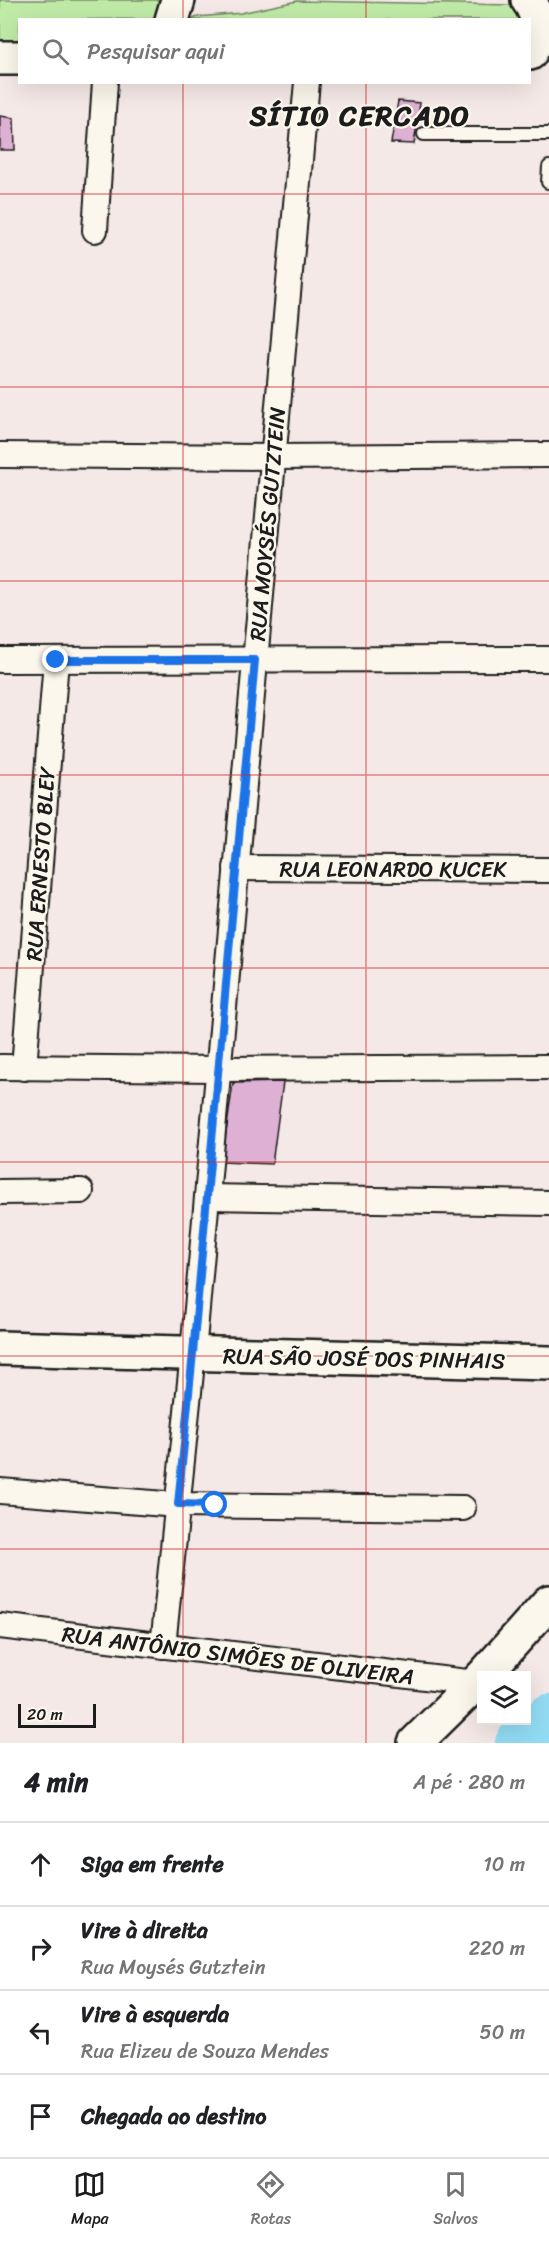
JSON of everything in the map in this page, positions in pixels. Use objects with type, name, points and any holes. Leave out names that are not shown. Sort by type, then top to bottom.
[{"type":"street","points":[[172,18],[177,0]]},
{"type":"street","points":[[528,0],[538,17],[539,28],[537,41],[531,51]]},
{"type":"street","points":[[0,58],[18,58]]},
{"type":"street","points":[[531,67],[549,67]]},
{"type":"street","points":[[94,230],[105,84]]},
{"type":"street","name":"RUA MOYSÉS GUTZTEIN","points":[[163,1646],[193,1353],[307,84]]},
{"type":"street","points":[[0,455],[273,457],[549,455]]},
{"type":"street","points":[[0,660],[549,659]]},
{"type":"street","name":"RUA ERNESTO BLEY","points":[[24,1068],[56,660]]},
{"type":"street","name":"RUA LEONARDO KUCEK","points":[[236,868],[549,870]]},
{"type":"street","points":[[0,1067],[218,1069],[549,1067]]},
{"type":"street","points":[[0,1192],[81,1191]]},
{"type":"street","points":[[207,1197],[549,1203]]},
{"type":"street","name":"RUA SÃO JOSÉ DOS PINHAIS","points":[[0,1348],[549,1362]]},
{"type":"street","points":[[0,1491],[178,1504],[463,1508]]},
{"type":"street","points":[[487,1671],[549,1602]]},
{"type":"street","name":"RUA ANTÔNIO SIMÕES DE OLIVEIRA","points":[[0,1626],[163,1646],[477,1679]]},
{"type":"street","points":[[415,1743],[477,1682]]},
{"type":"lane","points":[[424,134],[549,134]]},
{"type":"lane","points":[[548,182],[549,167]]},
{"type":"green space","points":[[0,0],[166,0],[157,18],[18,18],[18,44],[0,43]]},
{"type":"green space","points":[[297,1],[515,5],[523,18],[195,18],[241,13]]},
{"type":"building","points":[[398,101],[420,103],[414,144],[391,143]]},
{"type":"building","points":[[0,116],[14,118],[15,150],[0,150]]},
{"type":"building","points":[[283,1082],[272,1164],[222,1162],[233,1083]]},
{"type":"waterway","points":[[518,1743],[549,1717]]},
{"type":"district","name":"SÍTIO CERCADO","points":[[360,115]]},
{"type":"route","points":[[56,660],[255,660],[178,1504],[215,1505]]}]
